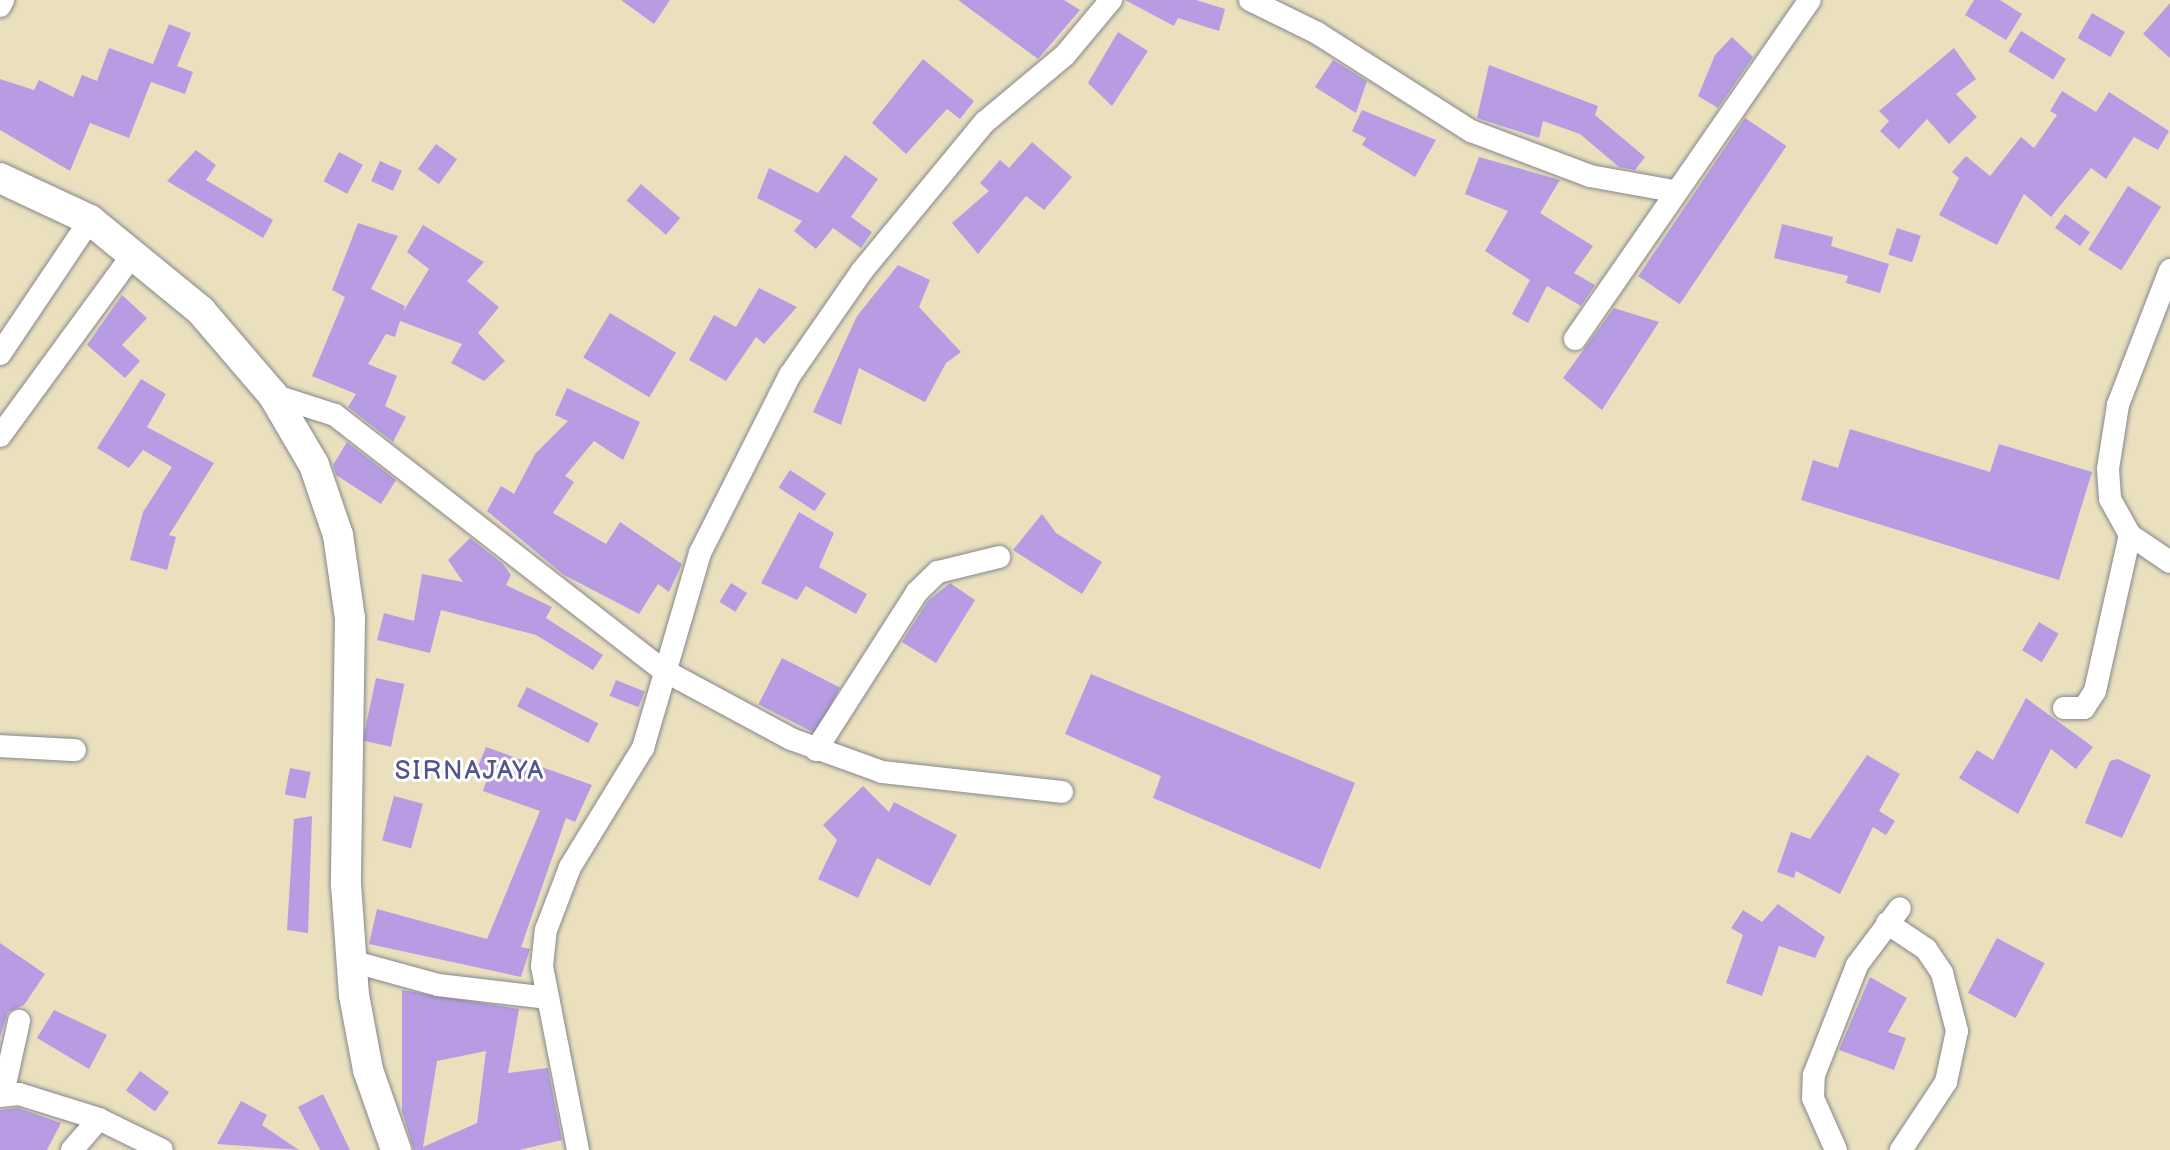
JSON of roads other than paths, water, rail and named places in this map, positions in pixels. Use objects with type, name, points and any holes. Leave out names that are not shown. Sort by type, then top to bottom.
[{"type":"street","points":[[0,6],[3,0]]},
{"type":"street","points":[[578,1150],[548,998],[543,950],[559,889],[643,748],[663,670],[700,553],[790,375],[862,271],[975,133],[1065,55],[1111,0]]},
{"type":"street","points":[[1250,0],[1317,33],[1471,131],[1590,176],[1673,191]]},
{"type":"street","points":[[1575,339],[1673,191],[1705,160],[1810,0]]},
{"type":"street","points":[[0,178],[90,220],[201,311],[273,395],[314,465],[346,583],[351,961],[368,1070],[396,1150]]},
{"type":"street","points":[[0,354],[90,220]]},
{"type":"street","points":[[0,436],[134,253]]},
{"type":"street","points":[[2170,270],[2114,423],[2108,487],[2130,535],[2170,562]]},
{"type":"street","points":[[273,395],[335,415],[663,670],[816,750],[882,772],[1062,792]]},
{"type":"street","points":[[2064,708],[2084,708],[2095,691],[2130,535]]},
{"type":"street","points":[[816,750],[917,592],[938,572],[999,557]]},
{"type":"street","points":[[0,746],[75,750]]},
{"type":"street","points":[[1836,1150],[1813,1098],[1814,1075],[1857,965],[1894,915],[1934,961],[1953,1000],[1957,1031],[1946,1082],[1901,1150]]},
{"type":"street","points":[[351,961],[438,985],[548,998]]},
{"type":"street","points":[[19,1021],[2,1095],[99,1119],[162,1150]]},
{"type":"street","points":[[72,1150],[99,1119]]},
{"type":"district","name":"SIRNAJAYA","points":[[470,772]]}]
